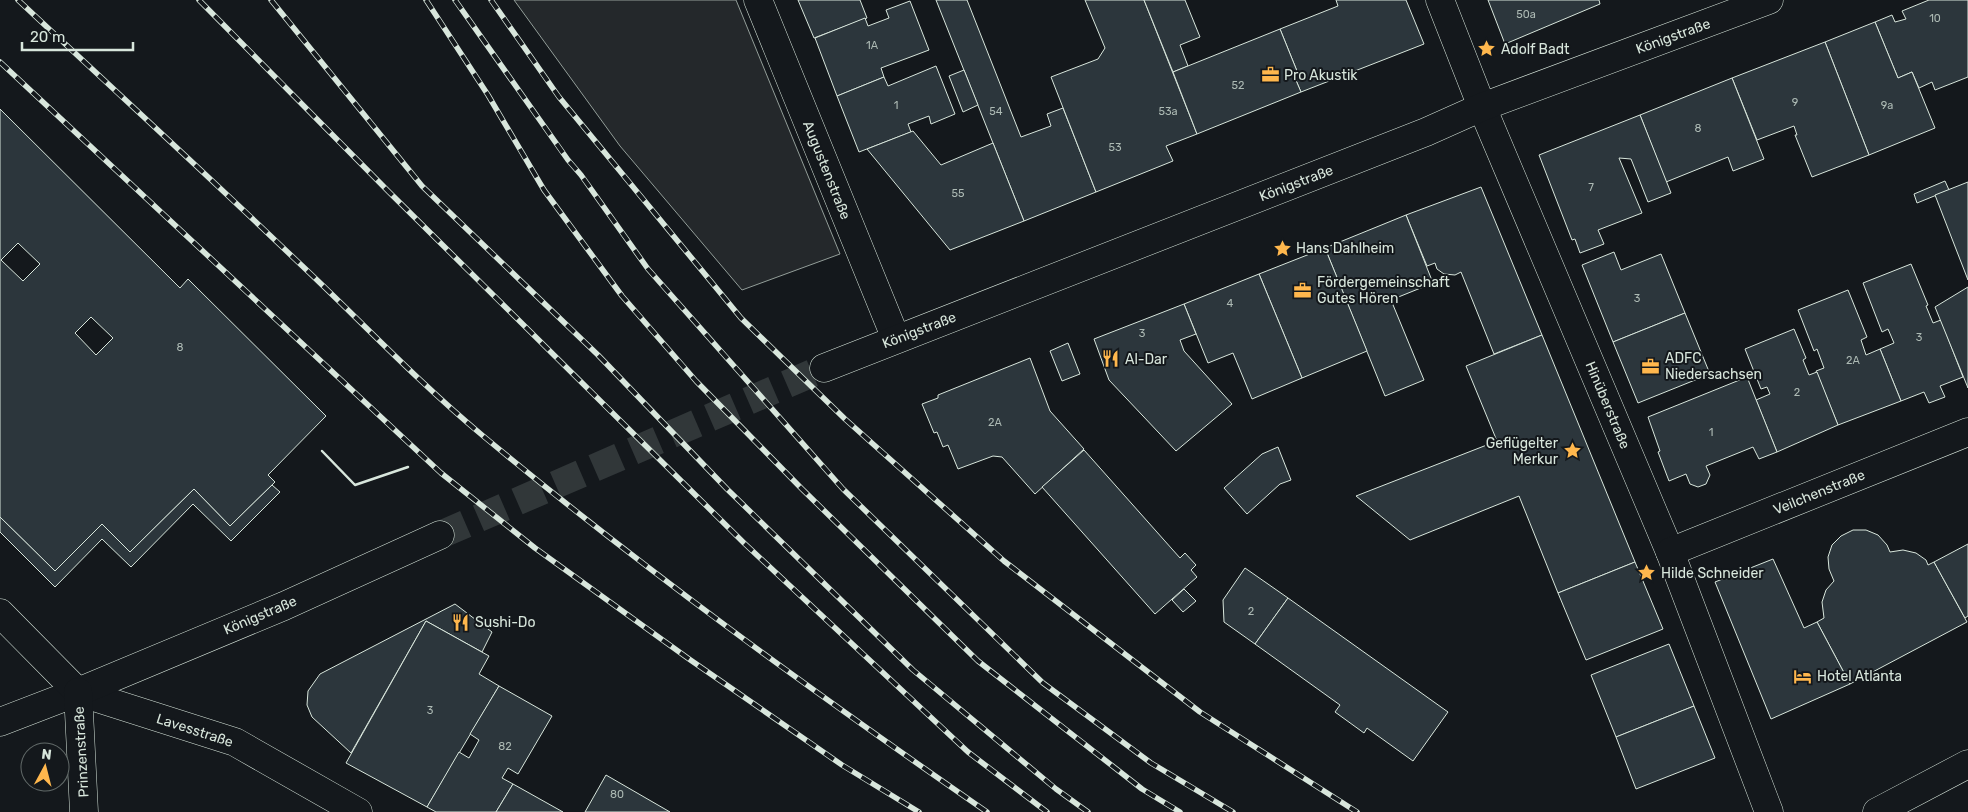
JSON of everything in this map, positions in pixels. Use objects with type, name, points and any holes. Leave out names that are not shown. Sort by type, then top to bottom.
[{"type":"street","name":"Augustenstraße","points":[[758,0],[896,339]]},
{"type":"street","name":"Hinüberstraße","points":[[1440,0],[1482,107],[1670,552],[1769,812]]},
{"type":"street","name":"Königstraße","points":[[824,368],[1426,132],[1482,107],[1769,0]]},
{"type":"street","name":"Veilchenstraße","points":[[1670,552],[1968,432]]},
{"type":"street","name":"Königstraße","points":[[0,722],[78,692],[284,606],[440,535]]},
{"type":"street","points":[[0,613],[78,692]]},
{"type":"street","name":"Prinzenstraße","points":[[78,692],[84,812]]},
{"type":"street","name":"Lavesstraße","points":[[78,692],[235,742],[358,812]]},
{"type":"street","points":[[1877,812],[1968,764]]},
{"type":"shaded area","points":[[514,0],[736,0],[840,254],[742,290],[620,146]]},
{"type":"building","points":[[798,0],[860,0],[867,18],[814,38]]},
{"type":"building","points":[[936,0],[967,0],[1021,137],[1051,126],[1047,114],[1063,108],[1096,192],[1024,221]]},
{"type":"building","points":[[1085,0],[1144,0],[1197,134],[1166,146],[1173,161],[1096,192],[1051,77],[1098,59],[1105,48]]},
{"type":"building","points":[[1144,0],[1185,0],[1200,37],[1180,45],[1188,66],[1173,72]]},
{"type":"building","points":[[1336,0],[1406,0],[1424,44],[1301,92],[1295,78],[1299,76],[1280,29],[1338,6]]},
{"type":"building","points":[[1488,0],[1599,0],[1600,4],[1505,44]]},
{"type":"building","points":[[1929,0],[1968,0],[1968,77],[1935,90],[1932,82],[1919,88],[1912,72],[1898,78],[1875,22],[1892,15],[1895,22],[1906,19],[1902,11]]},
{"type":"building","points":[[910,1],[929,50],[881,68],[884,77],[837,96],[815,38],[865,18],[868,26],[889,18],[886,10]]},
{"type":"building","points":[[1875,22],[1898,78],[1912,72],[1935,128],[1869,155],[1825,42]]},
{"type":"building","points":[[1280,29],[1299,76],[1295,78],[1301,92],[1197,134],[1173,72]]},
{"type":"building","points":[[1825,42],[1869,155],[1812,177],[1795,135],[1797,135],[1794,126],[1757,140],[1732,78]]},
{"type":"building","points":[[936,66],[955,114],[931,124],[929,116],[908,124],[911,132],[859,152],[837,96],[884,77],[888,86]]},
{"type":"building","points":[[964,70],[978,105],[963,112],[949,76]]},
{"type":"building","points":[[1732,78],[1764,159],[1733,171],[1728,157],[1666,182],[1640,115]]},
{"type":"building","points":[[0,109],[180,288],[188,279],[326,416],[268,475],[275,482],[230,526],[194,489],[130,552],[102,524],[55,571],[0,517]],"holes":[[[18,243],[40,264],[23,281],[1,260]],[[91,317],[113,338],[96,355],[75,333]]]},
{"type":"building","points":[[1640,115],[1671,193],[1648,202],[1631,159],[1619,158],[1642,213],[1598,230],[1604,244],[1580,253],[1575,239],[1572,240],[1539,155]]},
{"type":"building","points":[[913,131],[941,165],[993,143],[1024,221],[950,250],[867,149]]},
{"type":"building","points":[[1945,181],[1949,190],[1917,203],[1914,194]]},
{"type":"building","points":[[1968,182],[1968,280],[1935,195]]},
{"type":"building","points":[[1481,187],[1542,335],[1494,354],[1461,272],[1455,275],[1444,274],[1437,269],[1435,263],[1427,266],[1406,215]]},
{"type":"building","points":[[1406,215],[1433,283],[1391,300],[1424,380],[1385,396],[1325,248]]},
{"type":"building","points":[[1325,248],[1367,351],[1302,378],[1259,274]]},
{"type":"building","points":[[1614,252],[1621,270],[1661,254],[1685,313],[1613,342],[1582,265]]},
{"type":"building","points":[[1911,264],[1928,305],[1926,306],[1933,323],[1941,320],[1963,377],[1940,386],[1945,397],[1929,403],[1924,392],[1901,401],[1880,349],[1894,343],[1888,329],[1882,332],[1863,283]]},
{"type":"building","points":[[1259,274],[1302,378],[1252,399],[1233,353],[1208,363],[1184,304]]},
{"type":"building","points":[[1968,287],[1968,388],[1935,307]]},
{"type":"building","points":[[1848,290],[1867,337],[1861,340],[1866,355],[1880,349],[1901,401],[1838,425],[1816,371],[1824,368],[1817,349],[1814,351],[1798,310]]},
{"type":"building","points":[[1184,304],[1196,334],[1180,340],[1184,351],[1232,404],[1176,451],[1109,380],[1094,339]]},
{"type":"building","points":[[1685,313],[1710,374],[1638,403],[1613,342]]},
{"type":"building","points":[[1794,329],[1806,358],[1803,360],[1809,375],[1817,372],[1838,425],[1777,452],[1756,400],[1770,394],[1767,387],[1761,389],[1745,349]]},
{"type":"building","points":[[1542,335],[1635,562],[1558,593],[1519,496],[1410,540],[1356,496],[1497,441],[1466,366]]},
{"type":"building","points":[[1068,343],[1080,374],[1062,381],[1050,351]]},
{"type":"building","points":[[1030,358],[1050,411],[1084,449],[1035,494],[1002,457],[993,456],[958,469],[948,445],[943,447],[937,432],[934,433],[922,404],[938,398],[938,395]]},
{"type":"building","points":[[1747,377],[1777,452],[1759,459],[1753,447],[1706,466],[1710,475],[1706,484],[1698,487],[1690,484],[1686,474],[1669,481],[1648,417]]},
{"type":"building","points":[[1278,447],[1291,480],[1280,484],[1247,514],[1224,488],[1262,454]]},
{"type":"building","points":[[1084,450],[1180,558],[1185,553],[1196,565],[1191,570],[1197,577],[1155,614],[1042,487]]},
{"type":"building","points":[[272,485],[280,492],[231,541],[193,504],[131,567],[102,539],[55,587],[0,532],[0,517],[55,571],[102,524],[130,552],[194,489],[230,526]]},
{"type":"building","points":[[1853,530],[1866,530],[1878,535],[1887,545],[1890,552],[1903,550],[1916,553],[1926,560],[1928,565],[1934,562],[1967,622],[1850,684],[1817,622],[1824,618],[1822,602],[1826,590],[1834,581],[1829,569],[1828,557],[1832,545],[1841,536]]},
{"type":"building","points":[[1968,544],[1968,616],[1965,618],[1934,562]]},
{"type":"building","points":[[1773,559],[1804,628],[1817,622],[1850,684],[1771,719],[1715,582]]},
{"type":"building","points":[[1635,562],[1663,629],[1586,660],[1558,593]]},
{"type":"building","points":[[1245,568],[1288,598],[1255,644],[1224,622],[1223,600]]},
{"type":"building","points":[[1184,589],[1196,601],[1183,612],[1172,600]]},
{"type":"building","points":[[1288,598],[1448,712],[1413,761],[1367,728],[1364,733],[1335,712],[1340,705],[1255,644]]},
{"type":"building","points":[[455,604],[492,632],[482,652],[426,621],[351,753],[312,717],[307,705],[308,691],[320,674]]},
{"type":"building","points":[[426,621],[489,656],[479,674],[499,686],[427,807],[346,763]]},
{"type":"building","points":[[1669,644],[1694,706],[1616,737],[1591,675]]},
{"type":"building","points":[[499,686],[552,716],[518,774],[508,768],[502,778],[513,784],[496,812],[436,812],[427,807],[459,752],[469,758],[479,740],[470,734]]},
{"type":"building","points":[[1694,706],[1715,758],[1636,789],[1616,737]]},
{"type":"building","points":[[606,775],[670,812],[585,812]]},
{"type":"building","points":[[513,784],[563,812],[496,812]]},
{"type":"tunnel","points":[[440,535],[824,368]]},
{"type":"railway","points":[[18,0],[262,228],[411,372],[482,435],[667,582],[858,722],[987,812]]},
{"type":"railway","points":[[199,0],[389,192],[744,543],[968,752],[1047,812]]},
{"type":"railway","points":[[271,0],[422,186],[598,355],[727,489],[913,670],[1056,789],[1088,812]]},
{"type":"railway","points":[[426,0],[488,95],[544,190],[622,296],[696,381],[802,489],[978,661],[1142,789],[1180,812]]},
{"type":"railway","points":[[455,0],[648,269],[843,489],[1043,683],[1151,763],[1233,812]]},
{"type":"railway","points":[[491,0],[559,97],[741,318],[845,419],[1004,561],[1200,712],[1357,812]]},
{"type":"railway","points":[[0,62],[441,473],[535,548],[689,659],[842,765],[919,812]]},
{"type":"wall","points":[[322,451],[355,485],[408,467]]},
{"type":"place","name":"Adolf Badt","points":[[1487,49]]},
{"type":"place","name":"Pro Akustik","points":[[1270,75]]},
{"type":"place","name":"Hans Dahlheim","points":[[1282,248]]},
{"type":"place","name":"Fördergemeinschaft Gutes Hören","points":[[1303,290]]},
{"type":"place","name":"Al-Dar","points":[[1111,359]]},
{"type":"place","name":"ADFC Niedersachsen","points":[[1651,366]]},
{"type":"place","name":"Geflügelter Merkur","points":[[1572,451]]},
{"type":"place","name":"Hilde Schneider","points":[[1647,573]]},
{"type":"place","name":"Sushi-Do","points":[[461,622]]},
{"type":"place","name":"Hotel Atlanta","points":[[1803,676]]}]
